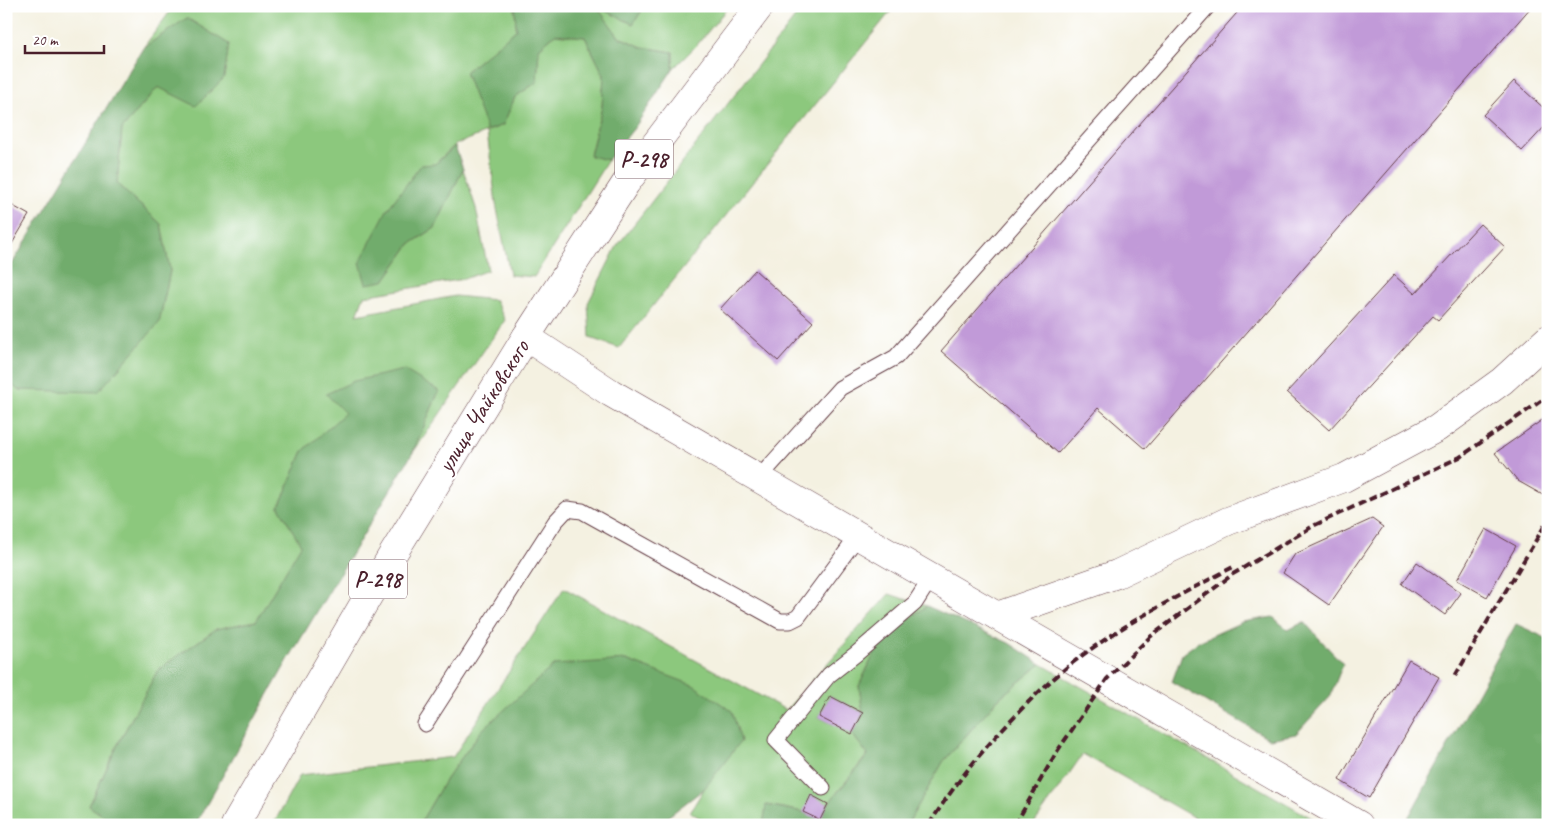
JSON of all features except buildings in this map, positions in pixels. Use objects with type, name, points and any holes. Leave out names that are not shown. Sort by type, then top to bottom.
[{"type":"main road","name":"улица Чайковского","points":[[235,825],[391,556],[526,337],[626,183],[760,6]]},
{"type":"main road","points":[[526,337],[611,393],[1359,825]]},
{"type":"main road","points":[[997,616],[1116,574],[1228,521],[1344,478],[1437,428],[1502,380],[1548,339]]},
{"type":"lane","points":[[759,478],[840,388],[896,357],[1208,6]]},
{"type":"lane","points":[[425,724],[555,522],[567,509],[582,511],[780,621],[790,621],[798,617],[858,536]]},
{"type":"lane","points":[[823,788],[776,740],[829,675],[915,603],[930,578]]},
{"type":"green space","points":[[174,6],[515,6],[516,30],[465,72],[488,131],[503,125],[515,97],[537,82],[539,48],[555,34],[585,37],[604,75],[602,107],[590,155],[608,160],[534,277],[510,275],[496,204],[487,132],[455,145],[435,164],[384,281],[410,244],[435,228],[463,169],[476,208],[488,270],[464,279],[364,296],[357,315],[455,296],[495,300],[505,320],[412,454],[439,391],[327,394],[346,413],[303,451],[279,507],[302,545],[256,621],[216,629],[158,670],[120,740],[89,806],[117,825],[6,825],[6,380],[19,390],[159,323],[170,271],[161,224],[117,184],[122,129],[158,87],[187,18],[143,48]]},
{"type":"green space","points":[[515,6],[645,6],[633,24],[597,7],[619,37],[642,47],[673,52],[673,69],[635,127],[608,160],[590,156],[602,107],[604,75],[585,37],[555,34],[539,48],[537,82],[515,97],[503,125],[487,131],[465,72],[516,30]]},
{"type":"green space","points":[[596,6],[633,24],[645,6],[729,6],[697,45],[673,69],[673,52],[642,47],[619,37]]},
{"type":"green space","points":[[804,6],[895,6],[619,348],[590,338],[588,303],[617,246]]},
{"type":"green space","points":[[187,18],[229,44],[224,78],[196,106],[158,87],[122,129],[117,184],[161,224],[170,271],[159,323],[98,392],[18,390],[6,380],[6,274],[143,48]]},
{"type":"green space","points":[[455,146],[463,169],[435,228],[410,244],[384,281],[366,284],[360,262],[387,210],[421,165],[435,164]]},
{"type":"green space","points":[[404,370],[439,391],[412,454],[288,660],[195,825],[117,825],[89,806],[120,740],[158,670],[216,629],[256,621],[301,545],[279,507],[303,451],[345,413],[326,394],[354,381]]},
{"type":"green space","points":[[564,588],[786,710],[889,594],[927,606],[882,637],[859,686],[863,713],[830,696],[819,717],[852,734],[868,754],[828,804],[812,796],[803,812],[767,805],[763,825],[712,825],[690,812],[704,789],[658,673],[626,660],[482,730],[446,779],[419,825],[273,825],[300,775],[453,757]]},
{"type":"green space","points":[[927,606],[1009,643],[1041,664],[998,699],[943,762],[907,825],[763,825],[766,805],[803,812],[820,820],[828,804],[868,755],[852,734],[863,713],[859,686],[882,637]]},
{"type":"green space","points":[[1273,617],[1288,630],[1304,622],[1343,664],[1330,697],[1296,734],[1270,739],[1172,682],[1182,654],[1198,642],[1242,622]]},
{"type":"green space","points":[[1516,624],[1548,639],[1548,825],[1419,825],[1408,818]]},
{"type":"green space","points":[[626,660],[693,685],[732,711],[741,741],[704,789],[657,825],[419,825],[446,779],[482,730],[554,665]]},
{"type":"green space","points":[[1041,664],[1324,825],[1207,825],[1083,754],[1033,825],[907,825],[943,762],[998,699]]},
{"type":"railway","points":[[1015,825],[1056,753],[1107,679],[1150,637],[1233,574],[1315,525],[1460,457],[1548,396]]},
{"type":"railway","points":[[1455,676],[1548,520]]},
{"type":"railway","points":[[929,825],[976,759],[1015,716],[1055,677],[1113,634],[1235,566]]}]
